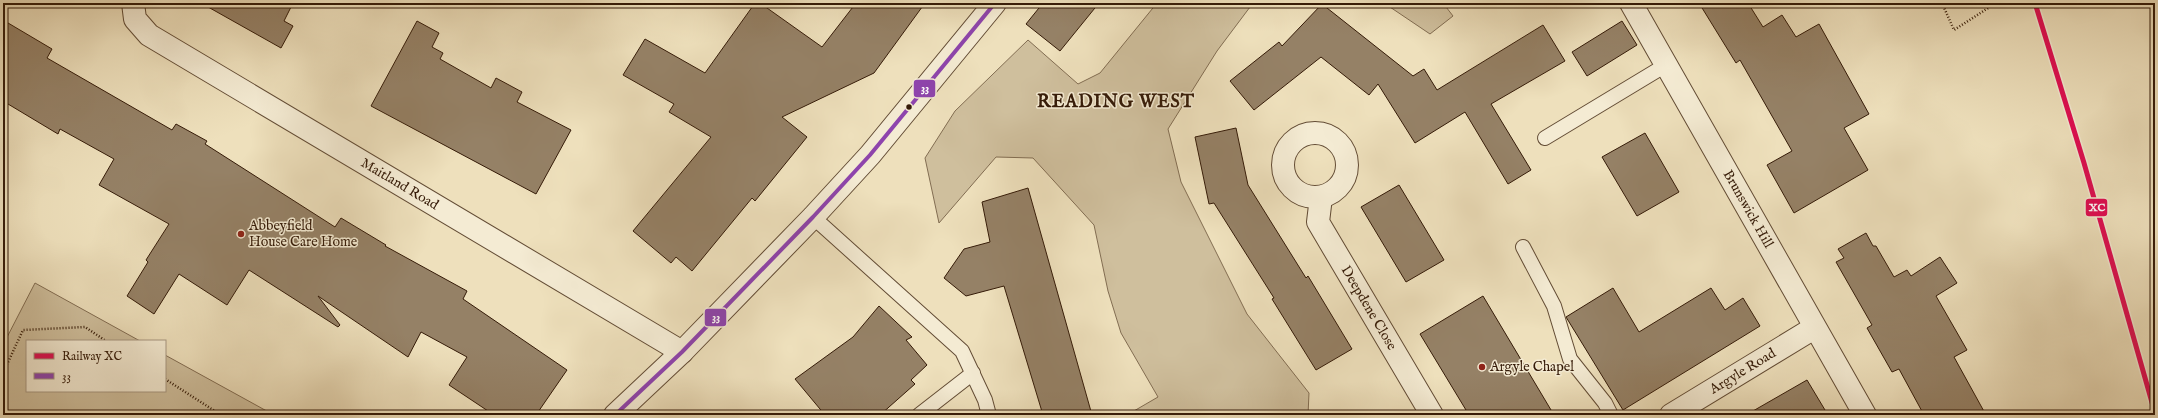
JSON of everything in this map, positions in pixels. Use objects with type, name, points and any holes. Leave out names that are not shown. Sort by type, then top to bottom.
[{"type":"street","name":"Maitland Road","points":[[133,3],[135,19],[149,35],[682,352]]},
{"type":"street","points":[[616,415],[682,352],[813,217],[870,155],[995,3]]},
{"type":"street","name":"Brunswick Hill","points":[[1631,3],[1814,328],[1865,415]]},
{"type":"street","name":"Deepdene Close","points":[[1321,197],[1318,222],[1432,415]]},
{"type":"street","name":"Argyle Road","points":[[1671,415],[1814,328]]},
{"type":"lane","points":[[1544,138],[1666,65]]},
{"type":"lane","points":[[813,217],[962,351],[985,400],[989,415]]},
{"type":"lane","points":[[1523,247],[1554,306],[1570,359],[1605,403],[1611,415]]},
{"type":"lane","points":[[919,415],[973,373]]},
{"type":"path","points":[[1942,3],[1954,30],[1996,3]]},
{"type":"path","points":[[3,373],[23,330],[85,327],[104,340]]},
{"type":"path","points":[[166,380],[221,415]]},
{"type":"shaded area","points":[[1157,3],[1253,3],[1217,51],[1168,129],[1181,182],[1247,314],[1309,393],[1308,415],[1127,415],[1158,397],[1121,333],[1108,291],[1094,225],[1033,158],[996,157],[939,223],[925,158],[955,111],[1028,40],[1078,84],[1100,73]]},
{"type":"shaded area","points":[[1384,3],[1443,3],[1453,16],[1430,34]]},
{"type":"shaded area","points":[[35,283],[138,340],[26,340],[26,392],[166,392],[166,356],[274,415],[3,415],[3,345]]},
{"type":"building","points":[[201,3],[293,3],[284,21],[293,26],[281,48]]},
{"type":"building","points":[[755,3],[760,3],[822,47],[856,3],[925,3],[874,73],[782,117],[807,137],[755,201],[752,198],[692,271],[676,257],[671,263],[633,231],[711,137],[669,112],[674,104],[623,75],[645,39],[705,73]]},
{"type":"building","points":[[1043,3],[1099,3],[1060,51],[1026,24]]},
{"type":"building","points":[[1699,3],[1748,3],[1763,27],[1782,15],[1796,37],[1819,24],[1869,114],[1844,128],[1868,170],[1794,213],[1767,165],[1792,151],[1740,60],[1736,63]]},
{"type":"building","points":[[1322,4],[1413,76],[1424,69],[1437,90],[1543,25],[1565,61],[1491,104],[1531,170],[1508,184],[1465,112],[1415,143],[1378,84],[1369,95],[1321,57],[1254,110],[1230,81],[1279,42],[1282,46]]},
{"type":"building","points":[[3,20],[52,49],[47,58],[172,130],[176,124],[207,141],[205,144],[335,227],[341,218],[386,245],[385,246],[467,291],[463,299],[567,370],[536,415],[494,415],[449,385],[467,357],[421,332],[408,357],[318,296],[340,325],[338,327],[249,270],[227,305],[179,274],[154,314],[127,296],[148,262],[146,260],[169,224],[99,185],[114,159],[60,129],[58,134],[3,101]]},
{"type":"building","points":[[417,21],[439,33],[432,47],[443,53],[440,59],[491,88],[496,78],[522,92],[517,102],[571,130],[536,194],[371,106]]},
{"type":"building","points":[[1622,21],[1637,45],[1587,76],[1572,52]]},
{"type":"building","points":[[1236,128],[1248,185],[1306,278],[1308,276],[1352,349],[1316,370],[1272,299],[1274,298],[1214,203],[1209,204],[1195,137]]},
{"type":"building","points":[[1645,133],[1679,192],[1637,216],[1602,157]]},
{"type":"building","points":[[1399,185],[1444,260],[1406,282],[1361,207]]},
{"type":"building","points":[[1028,188],[1092,415],[1043,415],[1004,286],[966,296],[944,278],[964,249],[990,242],[982,202]]},
{"type":"building","points":[[1866,233],[1873,246],[1876,246],[1894,277],[1907,270],[1911,276],[1940,257],[1957,283],[1936,296],[1967,350],[1954,357],[1986,415],[1924,415],[1899,369],[1892,372],[1867,328],[1872,325],[1836,262],[1844,258],[1838,249]]},
{"type":"building","points":[[1613,288],[1639,332],[1711,288],[1725,310],[1743,298],[1760,326],[1623,410],[1566,317]]},
{"type":"building","name":"Argyle Chapel","points":[[1483,296],[1554,415],[1469,415],[1420,334]]},
{"type":"building","points":[[879,306],[912,337],[906,340],[927,365],[911,380],[915,384],[880,415],[825,415],[795,379],[853,337]]},
{"type":"building","points":[[1807,380],[1828,415],[1746,415]]},
{"type":"rail line","name":"XC","points":[[2035,3],[2084,163],[2155,413]]},
{"type":"transit line","name":"33","points":[[615,415],[682,352],[813,217],[870,155],[995,3]]},
{"type":"place","name":"Abbeyfield House Care Home","points":[[241,234]]},
{"type":"place","name":"Argyle Chapel","points":[[1482,367]]},
{"type":"district","name":"READING WEST","points":[[1116,102]]}]
